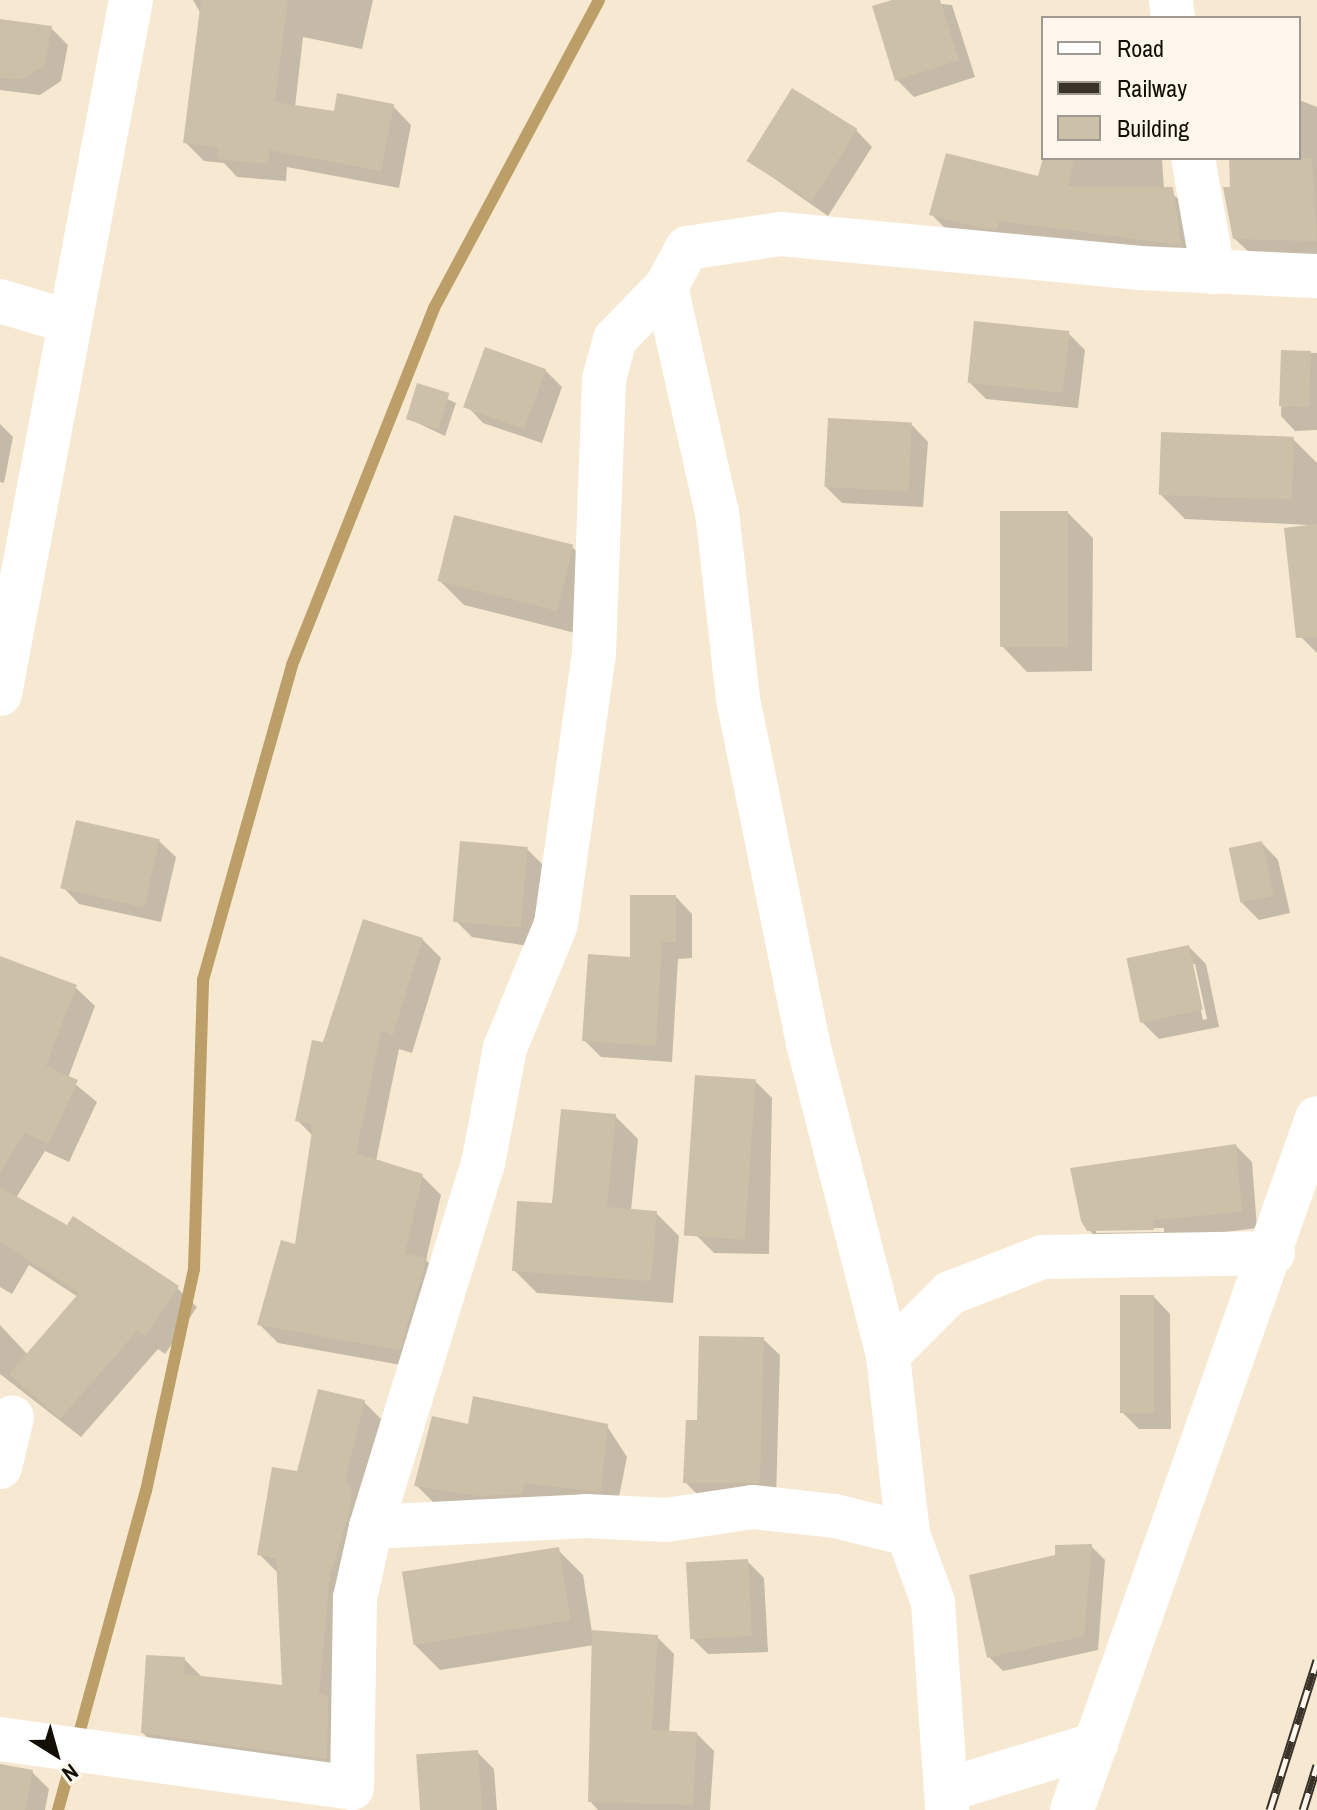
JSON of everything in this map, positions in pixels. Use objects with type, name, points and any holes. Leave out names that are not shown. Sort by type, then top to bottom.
[{"type":"street","points":[[0,694],[131,0]]},
{"type":"street","points":[[1193,160],[1213,272]]},
{"type":"street","points":[[0,1739],[352,1788],[355,1598],[371,1527],[483,1164],[505,1048],[556,924],[594,653],[604,379],[615,339],[666,287],[687,248],[781,234],[1213,272],[1317,276]]},
{"type":"street","points":[[666,287],[717,513],[738,699],[808,1043],[888,1355],[908,1534],[933,1602],[948,1800],[1096,1744]]},
{"type":"street","points":[[0,301],[70,322]]},
{"type":"street","points":[[1072,1810],[1273,1253],[1288,1187],[1317,1118]]},
{"type":"street","points":[[888,1355],[950,1293],[1043,1257],[1273,1253]]},
{"type":"street","points":[[0,1467],[12,1417]]},
{"type":"street","points":[[371,1527],[586,1516],[666,1520],[753,1507],[835,1516],[908,1534]]},
{"type":"building","points":[[201,0],[288,0],[275,102],[334,111],[337,93],[394,104],[381,171],[269,150],[268,164],[217,159],[218,147],[183,143]]},
{"type":"building","points":[[892,0],[940,0],[959,60],[895,81],[872,6]]},
{"type":"building","points":[[0,19],[52,26],[45,65],[23,79],[0,78]]},
{"type":"building","points":[[792,88],[857,129],[812,202],[746,161]]},
{"type":"building","points":[[946,153],[1038,176],[1042,160],[1074,160],[1068,186],[1173,187],[1181,245],[999,221],[997,229],[981,228],[929,215]]},
{"type":"building","points":[[1312,158],[1317,241],[1233,239],[1223,187],[1230,187],[1229,160]]},
{"type":"building","points":[[974,321],[1069,331],[1063,393],[968,383]]},
{"type":"building","points":[[485,347],[546,369],[524,429],[463,407]]},
{"type":"building","points":[[1281,350],[1311,351],[1309,407],[1279,406]]},
{"type":"building","points":[[417,383],[450,393],[438,429],[406,419]]},
{"type":"building","points":[[828,418],[912,422],[908,491],[824,487]]},
{"type":"building","points":[[1161,432],[1294,437],[1292,500],[1159,495]]},
{"type":"building","points":[[1000,511],[1068,511],[1068,647],[1000,647]]},
{"type":"building","points":[[454,515],[573,545],[557,611],[438,581]]},
{"type":"building","points":[[1317,524],[1317,637],[1296,638],[1284,528]]},
{"type":"building","points":[[76,820],[160,839],[144,908],[60,888]]},
{"type":"building","points":[[460,841],[528,847],[521,928],[453,922]]},
{"type":"building","points":[[1262,841],[1274,896],[1240,903],[1229,848]]},
{"type":"building","points":[[630,895],[676,895],[676,942],[662,942],[656,1046],[582,1041],[588,954],[630,957]]},
{"type":"building","points":[[363,919],[423,938],[393,1035],[381,1031],[356,1153],[423,1174],[405,1254],[427,1258],[400,1350],[257,1325],[281,1240],[295,1244],[313,1124],[295,1121],[312,1040],[323,1042]]},
{"type":"building","points":[[1189,945],[1203,1010],[1140,1023],[1126,958]]},
{"type":"building","points":[[0,956],[77,985],[46,1066],[78,1080],[49,1144],[25,1133],[0,1172]]},
{"type":"building","points":[[695,1075],[756,1079],[745,1240],[684,1236]]},
{"type":"building","points":[[561,1109],[616,1114],[607,1207],[657,1211],[651,1281],[512,1271],[517,1201],[552,1203]]},
{"type":"building","points":[[1236,1144],[1242,1212],[1153,1220],[1154,1230],[1087,1231],[1081,1221],[1070,1168]]},
{"type":"building","points":[[0,1187],[67,1225],[73,1216],[179,1286],[145,1336],[137,1331],[60,1419],[9,1374],[79,1293],[0,1241]]},
{"type":"building","points":[[1120,1295],[1154,1295],[1154,1413],[1120,1413]]},
{"type":"building","points":[[699,1336],[764,1337],[760,1483],[683,1483],[686,1420],[697,1420]]},
{"type":"building","points":[[318,1389],[365,1400],[345,1479],[352,1492],[348,1517],[330,1575],[319,1694],[328,1696],[327,1759],[141,1733],[146,1655],[185,1657],[184,1674],[282,1685],[276,1558],[257,1555],[272,1467],[297,1471]]},
{"type":"building","points":[[473,1396],[608,1424],[601,1492],[524,1483],[522,1494],[479,1496],[414,1486],[432,1416],[468,1424]]},
{"type":"building","points":[[1092,1544],[1084,1636],[987,1658],[969,1575],[1055,1555],[1055,1545]]},
{"type":"building","points":[[559,1547],[571,1620],[414,1645],[402,1572]]},
{"type":"building","points":[[748,1559],[752,1636],[690,1639],[686,1562]]},
{"type":"building","points":[[592,1630],[658,1635],[652,1730],[697,1732],[693,1805],[588,1802]]},
{"type":"building","points":[[478,1750],[482,1810],[420,1810],[416,1754]]},
{"type":"building","points":[[0,1764],[33,1770],[25,1810],[0,1810]]},
{"type":"waterway","points":[[58,1810],[146,1491],[194,1269],[203,980],[292,665],[434,308],[599,0]]},
{"type":"railway","points":[[1270,1810],[1317,1660]]},
{"type":"railway","points":[[1303,1810],[1317,1765]]}]
